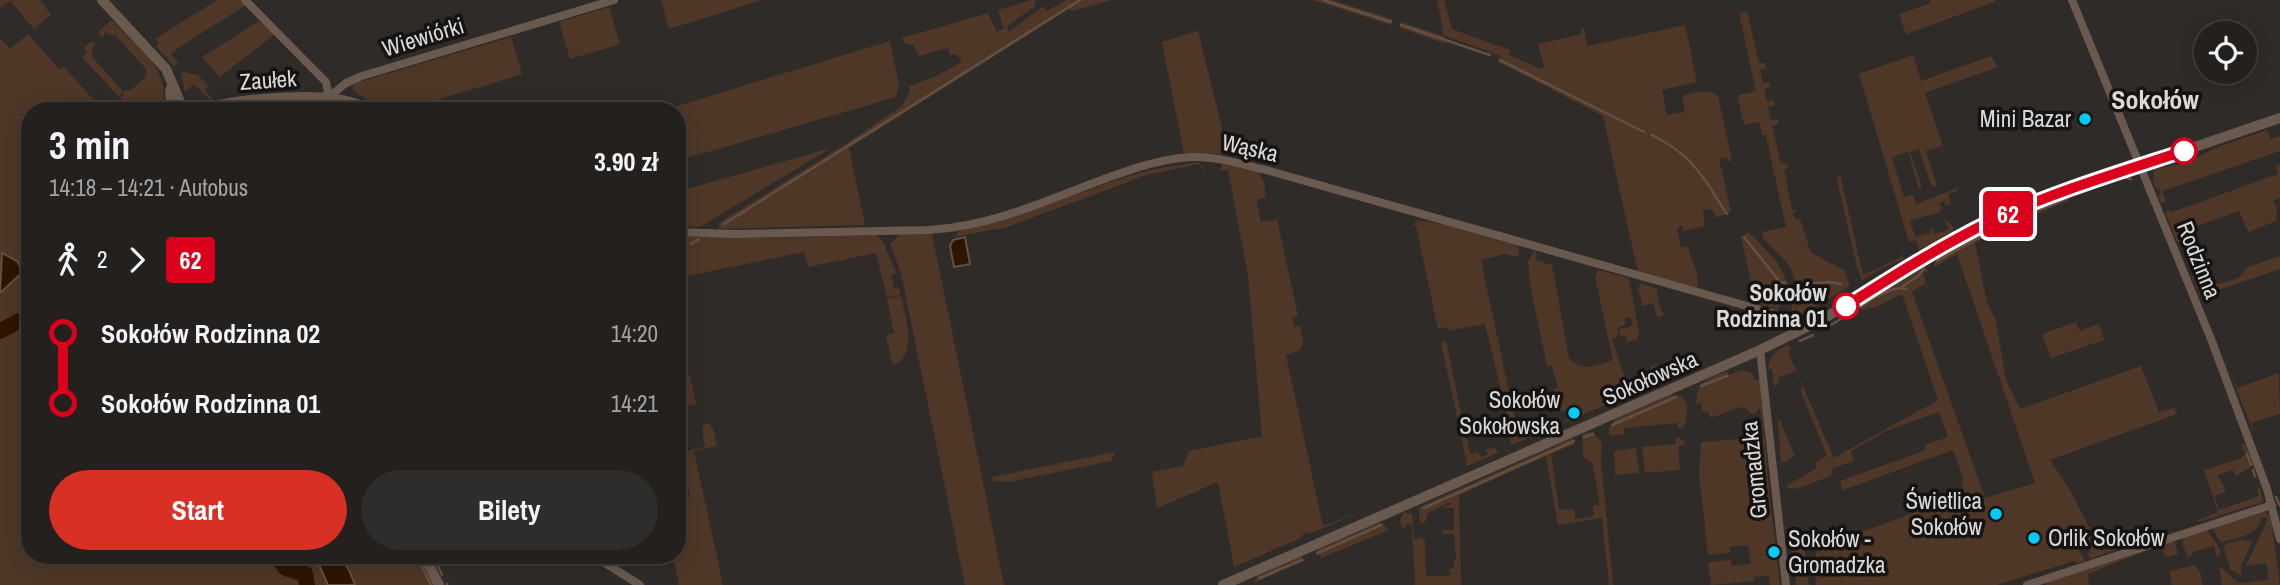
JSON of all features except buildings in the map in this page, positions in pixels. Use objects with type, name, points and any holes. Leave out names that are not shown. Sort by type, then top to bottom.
[{"type":"street","points":[[102,0],[164,66],[180,102]]},
{"type":"street","points":[[244,0],[326,82],[329,97],[351,102]]},
{"type":"street","name":"Wiewiórki","points":[[329,97],[346,83],[362,76],[614,0]]},
{"type":"street","name":"Rodzinna","points":[[2072,0],[2211,340],[2272,505],[2280,539]]},
{"type":"street","points":[[172,85],[172,102]]},
{"type":"street","name":"Zaułek","points":[[233,102],[329,97]]},
{"type":"street","name":"Sokołowska","points":[[1223,585],[1760,351],[1797,333],[1994,220],[2046,198],[2280,118]]},
{"type":"street","name":"Wąska","points":[[686,232],[735,234],[960,227],[1027,208],[1140,167],[1199,157],[1270,171],[1782,316],[1790,319],[1797,333]]},
{"type":"street","name":"Gromadzka","points":[[1760,351],[1786,585]]},
{"type":"street","points":[[2027,585],[2272,505]]},
{"type":"street","points":[[428,564],[439,585]]},
{"type":"street","points":[[606,564],[640,585]]},
{"type":"shaded area","points":[[0,0],[40,0],[51,15],[34,29],[10,1],[0,8]]},
{"type":"shaded area","points":[[217,0],[240,0],[246,5],[175,50],[171,55],[178,63],[174,66],[156,46],[159,43],[155,39]]},
{"type":"shaded area","points":[[661,0],[762,0],[669,29]]},
{"type":"shaded area","points":[[1036,0],[1034,7],[1007,26],[1009,32],[1043,6],[1047,11],[1066,0],[1111,0],[1073,11],[1069,9],[849,148],[865,225],[719,229],[719,223],[902,106],[910,90],[909,86],[962,62],[956,54],[950,55],[948,48],[919,56],[913,45],[904,43],[902,38],[988,13],[997,32],[1004,29],[998,10]]},
{"type":"shaded area","points":[[1313,0],[1332,0],[1392,19],[1391,25]]},
{"type":"shaded area","points":[[1437,0],[1444,0],[1452,29],[1510,50],[1509,55],[1541,69],[1544,67],[1538,44],[1582,34],[1581,29],[1584,28],[1588,46],[1685,25],[1697,82],[1662,90],[1667,115],[1685,112],[1682,96],[1705,91],[1714,93],[1718,96],[1732,161],[1728,161],[1727,157],[1719,159],[1731,212],[1716,218],[1712,209],[1703,210],[1705,226],[1683,231],[1682,226],[1677,228],[1681,247],[1688,246],[1698,278],[1697,289],[1638,272],[1603,116],[1498,62],[1501,56],[1445,36],[1446,44],[1400,28],[1401,22],[1444,36]]},
{"type":"shaded area","points":[[1929,0],[1995,2],[1906,34],[1899,14],[1931,3]]},
{"type":"shaded area","points":[[609,7],[620,44],[570,59],[559,22]]},
{"type":"shaded area","points":[[1747,11],[1759,63],[1765,63],[1766,68],[1760,70],[1763,83],[1769,82],[1771,87],[1764,89],[1767,102],[1774,100],[1775,105],[1768,107],[1771,120],[1778,119],[1779,124],[1772,126],[1781,164],[1787,163],[1788,168],[1784,170],[1792,210],[1798,211],[1793,213],[1795,219],[1800,219],[1811,253],[1844,270],[1850,286],[1804,314],[1793,315],[1793,273],[1785,260],[1763,238],[1762,232],[1786,227],[1766,135],[1762,135],[1759,122],[1744,125],[1738,98],[1739,95],[1756,91],[1739,13]]},
{"type":"shaded area","points":[[112,20],[142,50],[159,73],[163,85],[162,102],[123,102],[121,99],[124,90],[131,90],[146,77],[146,69],[116,36],[106,31],[103,38],[98,32]]},
{"type":"shaded area","points":[[259,21],[275,34],[220,77],[202,57]]},
{"type":"shaded area","points":[[1198,31],[1228,154],[1184,153],[1162,42]]},
{"type":"shaded area","points":[[28,34],[59,69],[63,66],[96,102],[21,102],[21,564],[318,564],[328,585],[0,585],[0,38],[10,49]]},
{"type":"shaded area","points":[[511,37],[522,74],[430,102],[372,102],[353,91],[353,84]]},
{"type":"shaded area","points":[[92,41],[95,45],[92,57],[122,90],[120,98],[82,57],[87,52],[84,48]]},
{"type":"shaded area","points":[[890,41],[899,85],[896,97],[686,158],[686,103]]},
{"type":"shaded area","points":[[1913,55],[1921,81],[1991,56],[1998,67],[1925,93],[1943,146],[1926,151],[1937,186],[1932,187],[1919,149],[1910,152],[1922,188],[1919,189],[1908,152],[1892,157],[1904,197],[1913,195],[1916,204],[1957,188],[1958,191],[1948,194],[1951,204],[1946,206],[1944,201],[1939,203],[1942,208],[1939,213],[1910,220],[1915,237],[1930,233],[1933,228],[1935,234],[1949,229],[1944,220],[1951,224],[1954,230],[1919,251],[1916,240],[1909,242],[1859,74]]},
{"type":"shaded area","points":[[181,71],[198,75],[208,86],[204,90],[214,101],[194,84],[185,92]]},
{"type":"shaded area","points":[[2267,130],[2271,139],[2280,136],[2280,151],[2162,191],[2166,202],[2161,203],[2158,195],[2161,193],[2159,188],[2156,189],[2153,177],[2155,169],[2185,163],[2218,147]]},
{"type":"shaded area","points":[[831,148],[700,227],[686,226],[686,189]]},
{"type":"shaded area","points":[[1199,162],[1206,172],[1199,164],[1147,175],[1007,227],[955,237],[958,231],[1007,218],[1127,177]]},
{"type":"shaded area","points":[[1223,163],[1258,171],[1264,183],[1266,197],[1257,200],[1261,222],[1277,219],[1298,316],[1292,317],[1294,327],[1300,326],[1303,343],[1300,350],[1286,355],[1323,526],[1375,506],[1302,535],[1303,537],[1234,567],[1218,482],[1157,508],[1152,472],[1183,466],[1189,451],[1262,436],[1248,276],[1228,170],[1220,170]]},
{"type":"shaded area","points":[[2280,164],[2280,198],[2273,201],[2277,208],[2276,221],[2248,232],[2239,211],[2178,233],[2182,242],[2177,242],[2165,212],[2172,212],[2278,174],[2276,166]]},
{"type":"shaded area","points":[[1840,174],[1863,275],[1902,257],[1902,253],[1904,259],[1862,280],[1837,180]]},
{"type":"shaded area","points":[[2065,196],[2069,200],[1998,231],[1997,223]]},
{"type":"shaded area","points":[[1418,220],[1446,225],[1518,246],[1519,256],[1505,254],[1481,260],[1512,406],[1529,405],[1527,409],[1513,409],[1518,433],[1548,422],[1551,427],[1555,427],[1511,445],[1505,407],[1485,324],[1448,331],[1447,327],[1438,329],[1416,226],[1413,225]]},
{"type":"shaded area","points":[[1986,228],[1991,234],[1975,243],[1987,303],[1996,320],[2006,380],[2020,409],[2141,366],[2159,412],[2174,408],[2177,414],[2050,460],[2069,488],[2101,551],[2125,546],[2090,559],[2088,553],[2091,551],[2086,542],[2077,546],[2085,561],[2074,561],[1997,585],[1816,585],[1815,560],[1820,547],[1965,494],[1961,482],[1964,480],[1953,450],[1843,490],[1840,481],[1926,450],[1925,445],[1948,437],[1939,412],[1886,431],[1851,451],[1854,461],[1833,468],[1831,476],[1796,489],[1788,488],[1787,485],[1817,468],[1815,462],[1827,456],[1800,390],[1803,388],[1796,371],[1778,378],[1779,383],[1774,386],[1772,369],[1768,369],[1770,360],[1780,349],[1787,345],[1790,347],[1789,354],[1834,458],[1938,400],[1902,294],[1876,307],[1861,310],[1860,302],[1925,267],[1929,270],[1923,274],[1926,283],[1912,292],[1985,498],[2035,483],[1957,254],[1935,267],[1934,264],[1939,255]]},
{"type":"shaded area","points":[[1747,233],[1774,259],[1785,279],[1787,289],[1777,309],[1756,303],[1741,237]]},
{"type":"shaded area","points":[[900,234],[932,234],[1004,585],[965,585],[901,273],[890,244]]},
{"type":"shaded area","points":[[876,235],[883,242],[895,270],[896,273],[891,275],[894,289],[899,288],[900,295],[887,297],[876,253],[808,267],[804,252],[686,276],[686,236],[765,238]]},
{"type":"shaded area","points":[[965,237],[970,264],[954,267],[950,246],[953,240]]},
{"type":"shaded area","points":[[1534,251],[1537,252],[1535,260],[1552,265],[1569,358],[1573,363],[1584,367],[1613,360],[1595,277],[1598,270],[1629,278],[1638,339],[1627,342],[1625,335],[1620,336],[1619,329],[1633,326],[1631,317],[1625,318],[1625,325],[1617,328],[1618,337],[1612,339],[1623,373],[1640,390],[1563,422],[1569,419],[1567,411],[1561,412],[1553,389],[1558,388],[1552,366],[1547,366],[1531,290],[1528,262]]},
{"type":"shaded area","points":[[2,253],[17,261],[21,274],[0,293]]},
{"type":"shaded area","points":[[2280,256],[2280,269],[2201,296],[2204,304],[2191,275],[2193,273],[2196,282],[2207,280],[2217,284],[2238,278],[2248,267]]},
{"type":"shaded area","points":[[1641,283],[1657,289],[1664,316],[1657,317],[1653,303],[1643,306],[1638,288]]},
{"type":"shaded area","points":[[901,296],[908,343],[902,359],[895,365],[892,363],[886,335],[894,333],[887,299]]},
{"type":"shaded area","points":[[2076,322],[2080,331],[2099,324],[2104,340],[2051,358],[2042,334]]},
{"type":"shaded area","points":[[1446,341],[1465,432],[1488,427],[1486,433],[1466,435],[1470,454],[1478,452],[1481,457],[1488,454],[1486,449],[1494,448],[1499,452],[1465,467],[1467,464],[1441,343]]},
{"type":"shaded area","points":[[2223,355],[2237,388],[2279,373],[2280,414],[2251,423],[2255,436]]},
{"type":"shaded area","points":[[1676,363],[1680,372],[1649,386],[1647,380],[1651,366],[1663,368]]},
{"type":"shaded area","points":[[1741,370],[1751,372],[1755,380],[1760,380],[1776,546],[1771,549],[1771,556],[1777,558],[1780,585],[1770,585],[1769,576],[1754,577],[1754,581],[1711,585],[1708,562],[1731,560],[1732,566],[1751,564],[1748,545],[1730,547],[1730,553],[1708,555],[1699,473],[1701,442],[1764,437],[1760,407],[1755,414],[1741,407],[1711,418],[1708,412],[1702,411],[1702,404],[1696,403],[1697,395],[1704,381],[1727,371],[1729,375]]},
{"type":"shaded area","points":[[690,375],[696,404],[686,406],[686,376]]},
{"type":"shaded area","points":[[1671,395],[1681,396],[1687,404],[1683,428],[1678,429],[1677,423],[1624,428],[1624,434],[1609,434],[1614,420]]},
{"type":"shaded area","points":[[1778,421],[1795,456],[1781,463]]},
{"type":"shaded area","points":[[709,424],[713,428],[717,446],[694,451],[723,585],[679,585],[675,564],[686,564],[686,498],[690,497],[686,478],[686,446],[687,451],[705,447],[702,428]]},
{"type":"shaded area","points":[[1593,432],[1602,443],[1601,461],[1613,585],[1609,585],[1602,518],[1558,525],[1546,456],[1459,495],[1461,585],[1415,585],[1412,525],[1407,524],[1403,529],[1400,520],[1404,512],[1412,514],[1414,539],[1420,539],[1420,536],[1425,541],[1426,576],[1448,576],[1451,574],[1448,569],[1454,568],[1456,560],[1454,534],[1444,534],[1442,530],[1454,530],[1454,508],[1441,508],[1451,504],[1450,502],[1428,513],[1426,521],[1420,524],[1419,507],[1573,438],[1574,444],[1551,454],[1559,510],[1574,509],[1575,519],[1594,516],[1593,506],[1600,505],[1593,464],[1583,457],[1582,434]]},
{"type":"shaded area","points":[[1676,437],[1686,445],[1678,446],[1680,470],[1645,473],[1642,447],[1676,444]]},
{"type":"shaded area","points":[[2241,444],[2245,444],[2254,465],[2236,476],[2233,470],[2218,475],[2226,491],[2215,496],[2219,510],[2259,496],[2257,489],[2260,487],[2263,500],[2199,522],[2198,520],[2218,512],[2204,470],[2241,458],[2245,454]]},
{"type":"shaded area","points":[[1636,448],[1639,473],[1615,475],[1614,451]]},
{"type":"shaded area","points":[[1115,452],[1111,461],[1009,482],[993,481],[992,477]]},
{"type":"shaded area","points":[[2265,512],[2271,517],[2280,585],[2222,585],[2219,566],[2238,583],[2269,580],[2266,563],[2246,566],[2268,519],[2262,517],[2256,528],[2247,535],[2222,542],[2213,528]]},
{"type":"shaded area","points":[[1381,522],[1389,530],[1321,558],[1320,554],[1316,555],[1316,550]]},
{"type":"shaded area","points":[[2206,529],[2220,549],[2220,554],[2217,558],[2214,546],[2193,552],[2188,558],[2183,537]]},
{"type":"shaded area","points":[[2174,540],[2178,554],[2165,557],[2161,545],[2088,574],[2089,585],[2046,585],[2047,582]]},
{"type":"shaded area","points":[[2242,540],[2252,541],[2241,566],[2241,576],[2231,570],[2223,547]]},
{"type":"shaded area","points":[[1798,542],[1806,554],[1809,585],[1796,585],[1791,543]]},
{"type":"shaded area","points":[[1300,556],[1306,560],[1254,583],[1257,576]]},
{"type":"shaded area","points":[[319,564],[345,564],[355,585],[328,585]]},
{"type":"shaded area","points":[[345,564],[424,564],[434,585],[355,585]]},
{"type":"shaded area","points":[[2195,565],[2203,585],[2172,585],[2169,571]]},
{"type":"waterway","points":[[724,224],[1080,0]]},
{"type":"waterway","points":[[1323,0],[1391,22]]},
{"type":"waterway","points":[[1401,25],[1490,55]]},
{"type":"waterway","points":[[1500,60],[1644,132]]},
{"type":"waterway","points":[[1652,135],[1688,159],[1727,214]]},
{"type":"waterway","points":[[2077,194],[2123,177],[2131,179]]},
{"type":"waterway","points":[[1999,227],[2067,198]]},
{"type":"waterway","points":[[1937,261],[1989,232]]},
{"type":"waterway","points":[[1744,237],[1780,282],[1786,283]]},
{"type":"waterway","points":[[691,244],[699,239]]},
{"type":"waterway","points":[[1903,286],[1924,269]]},
{"type":"waterway","points":[[1795,284],[1803,284]]},
{"type":"waterway","points":[[1804,284],[1841,284]]},
{"type":"waterway","points":[[1861,307],[1889,291],[1906,289]]},
{"type":"waterway","points":[[1831,325],[1847,315]]},
{"type":"waterway","points":[[0,331],[21,321]]},
{"type":"waterway","points":[[1800,341],[1813,335]]},
{"type":"waterway","points":[[1701,386],[1727,376]]},
{"type":"waterway","points":[[1612,425],[1676,397]]},
{"type":"waterway","points":[[1584,437],[1593,434]]},
{"type":"waterway","points":[[1424,508],[1574,441]]},
{"type":"waterway","points":[[2247,454],[2251,465]]},
{"type":"waterway","points":[[2253,470],[2255,476]]},
{"type":"waterway","points":[[2276,497],[2280,506]]},
{"type":"waterway","points":[[1318,553],[1381,525]]},
{"type":"waterway","points":[[1260,578],[1302,560]]},
{"type":"waterway","points":[[283,564],[286,568],[305,574],[307,585]]},
{"type":"waterway","points":[[420,564],[431,585]]},
{"type":"waterway","points":[[437,564],[442,575]]},
{"type":"bus line","name":"62","points":[[1846,306],[1962,236],[1994,220],[2046,198],[2184,151]]},
{"type":"place","name":"Mini Bazar","points":[[2085,119]]},
{"type":"place","name":"Sokołów Rodzinna 01","points":[[1846,306]]},
{"type":"place","name":"Sokołów Sokołowska","points":[[1574,413]]},
{"type":"place","name":"Świetlica Sokołów","points":[[1996,514]]},
{"type":"place","name":"Orlik Sokołów","points":[[2034,538]]},
{"type":"place","name":"Sokołów - Gromadzka","points":[[1774,552]]},
{"type":"district","name":"Sokołów","points":[[2155,100]]}]
